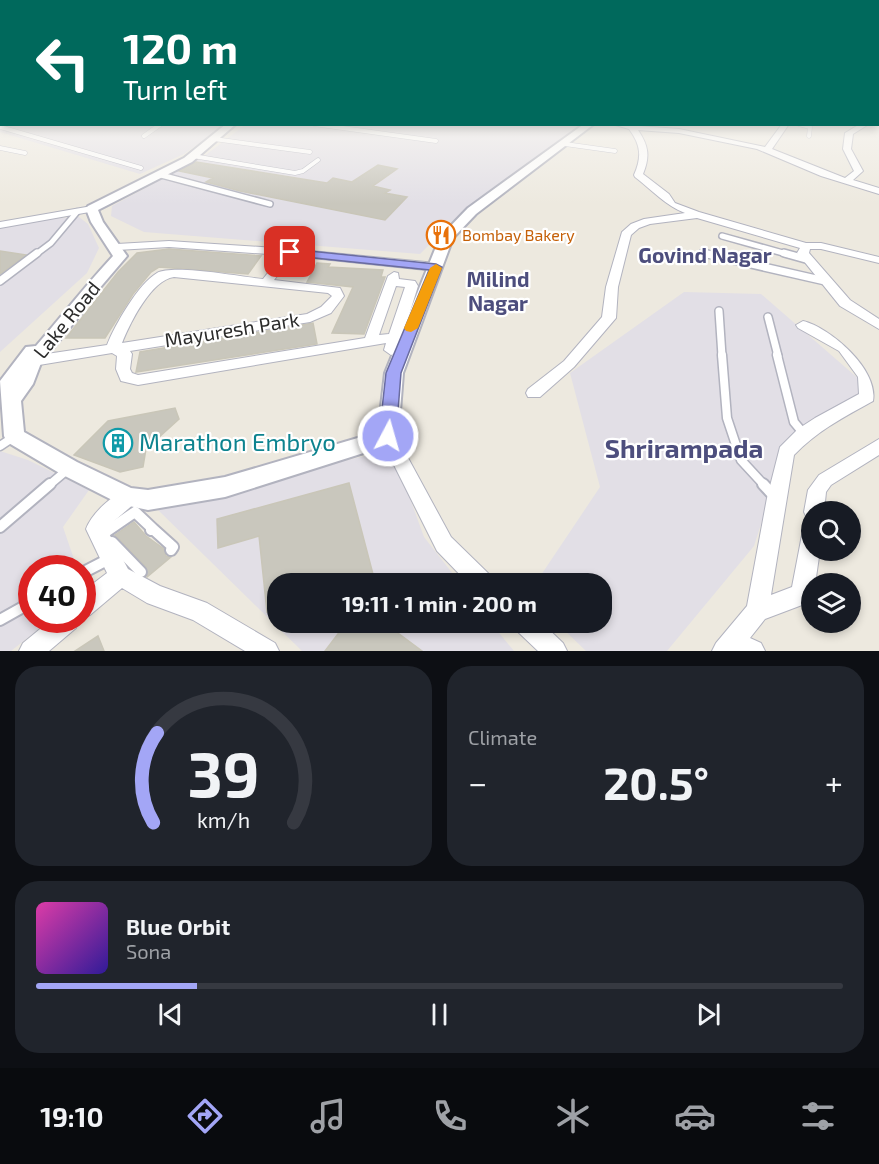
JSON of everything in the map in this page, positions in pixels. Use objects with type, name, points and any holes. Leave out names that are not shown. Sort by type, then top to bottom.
[{"type":"street","points":[[0,225],[92,209],[100,203],[161,175],[193,156],[209,143]]},
{"type":"street","points":[[642,143],[646,156],[638,175],[666,196],[667,201],[672,205],[697,215],[806,246],[821,246],[879,260]]},
{"type":"street","points":[[740,143],[767,150],[795,163],[879,191]]},
{"type":"street","points":[[767,150],[772,143]]},
{"type":"street","points":[[846,181],[859,171],[847,149],[848,143]]},
{"type":"street","points":[[398,341],[436,267],[447,237],[472,211],[565,144]]},
{"type":"street","points":[[92,209],[93,217],[117,247],[169,244],[290,252],[436,267]]},
{"type":"street","points":[[534,393],[569,364],[609,318],[612,287],[626,234],[635,226],[648,221],[697,215]]},
{"type":"street","points":[[806,246],[803,253],[846,303],[879,325]]},
{"type":"street","name":"Lake Road","points":[[117,247],[120,256],[32,359],[24,384],[8,405],[7,441],[69,468],[128,504]]},
{"type":"street","points":[[113,348],[123,324],[161,276],[174,273],[266,283],[290,252]]},
{"type":"street","points":[[370,342],[399,263]]},
{"type":"street","points":[[392,282],[412,286],[398,341],[388,436],[444,544],[473,573]]},
{"type":"street","name":"Mayuresh Park","points":[[113,348],[310,318],[326,310],[338,296],[336,291],[328,289],[266,283]]},
{"type":"street","points":[[32,359],[95,291]]},
{"type":"street","points":[[757,611],[786,452],[804,434],[867,397],[866,376],[844,348],[804,325]]},
{"type":"street","points":[[32,359],[113,348],[125,354],[123,369],[126,376],[138,380],[370,342],[398,341]]},
{"type":"street","points":[[267,651],[199,610],[155,595],[123,562],[96,529],[98,523],[128,504],[225,487],[388,436]]},
{"type":"street","points":[[816,501],[817,490],[825,480],[879,446]]},
{"type":"street","points":[[727,647],[757,611],[802,594],[808,561]]},
{"type":"street","points":[[96,592],[123,562]]},
{"type":"street","points":[[31,651],[52,633]]},
{"type":"street","points":[[536,633],[555,651]]},
{"type":"street","points":[[727,647],[753,651]]},
{"type":"lane","points":[[56,143],[141,168]]},
{"type":"lane","points":[[246,143],[310,152]]},
{"type":"lane","points":[[565,144],[615,151]]},
{"type":"lane","points":[[0,148],[25,153]]},
{"type":"lane","points":[[193,156],[296,172],[303,171],[318,160]]},
{"type":"lane","points":[[161,175],[270,204]]},
{"type":"lane","points":[[0,281],[51,243],[77,212]]},
{"type":"lane","points":[[722,236],[809,260]]},
{"type":"lane","points":[[702,253],[828,282]]},
{"type":"lane","points":[[719,310],[727,418],[741,460],[776,498]]},
{"type":"lane","points":[[768,317],[794,422],[804,434]]},
{"type":"lane","points":[[0,527],[69,468]]},
{"type":"lane","points":[[128,504],[173,548],[171,550]]},
{"type":"lane","points":[[96,569],[123,562]]},
{"type":"lane","points":[[0,620],[18,610]]},
{"type":"shaded area","points":[[38,143],[199,143],[184,154],[140,174]]},
{"type":"shaded area","points":[[221,143],[558,143],[465,209],[420,254],[144,232],[111,216],[112,206],[203,157]]},
{"type":"shaded area","points":[[79,217],[88,224],[99,248],[87,273],[0,352],[0,228],[44,219]]},
{"type":"shaded area","points":[[684,292],[761,294],[868,387],[788,439],[754,546],[667,651],[586,651],[567,633],[612,633],[612,573],[542,573],[600,487],[570,373]]},
{"type":"shaded area","points":[[0,451],[28,460],[89,490],[63,527],[73,555],[18,555],[18,633],[34,633],[11,651],[0,651]]},
{"type":"shaded area","points":[[381,452],[396,460],[424,537],[452,573],[267,573],[267,617],[155,507]]},
{"type":"shaded area","points":[[284,633],[499,633],[514,651],[302,651]]},
{"type":"building","points":[[196,162],[327,183],[333,178],[352,182],[378,165],[397,169],[373,186],[390,190],[385,193],[407,197],[385,220],[240,191],[206,182],[213,178],[179,171]]},
{"type":"building","points":[[169,249],[261,256],[248,274],[159,267],[151,272],[133,294],[105,338],[66,338],[118,272],[137,253]]},
{"type":"building","points":[[0,251],[26,255],[0,274]]},
{"type":"building","points":[[317,263],[330,264],[328,267],[383,270],[381,277],[385,277],[364,334],[332,333],[353,287],[307,282]]},
{"type":"building","points":[[313,323],[317,344],[136,372],[140,352]]},
{"type":"building","name":"Marathon Embryo","points":[[175,408],[179,419],[146,449],[143,467],[120,472],[74,455],[108,421]]},
{"type":"building","points":[[349,483],[373,573],[267,573],[267,612],[259,536],[218,548],[217,519]]},
{"type":"building","points":[[134,522],[146,536],[164,549],[166,556],[171,557],[147,577],[146,567],[115,535]]},
{"type":"building","points":[[339,633],[398,633],[422,651],[325,651]]},
{"type":"building","points":[[98,636],[104,651],[75,651]]},
{"type":"slow traffic","points":[[411,328],[436,268]]},
{"type":"place","name":"Bombay Bakery","points":[[441,235]]},
{"type":"place","name":"Marathon Embryo","points":[[118,443]]},
{"type":"district","name":"Govind Nagar","points":[[705,256]]},
{"type":"district","name":"Milind Nagar","points":[[498,292]]},
{"type":"district","name":"Shrirampada","points":[[684,449]]},
{"type":"route","points":[[290,252],[436,267],[394,373],[388,436]]}]
